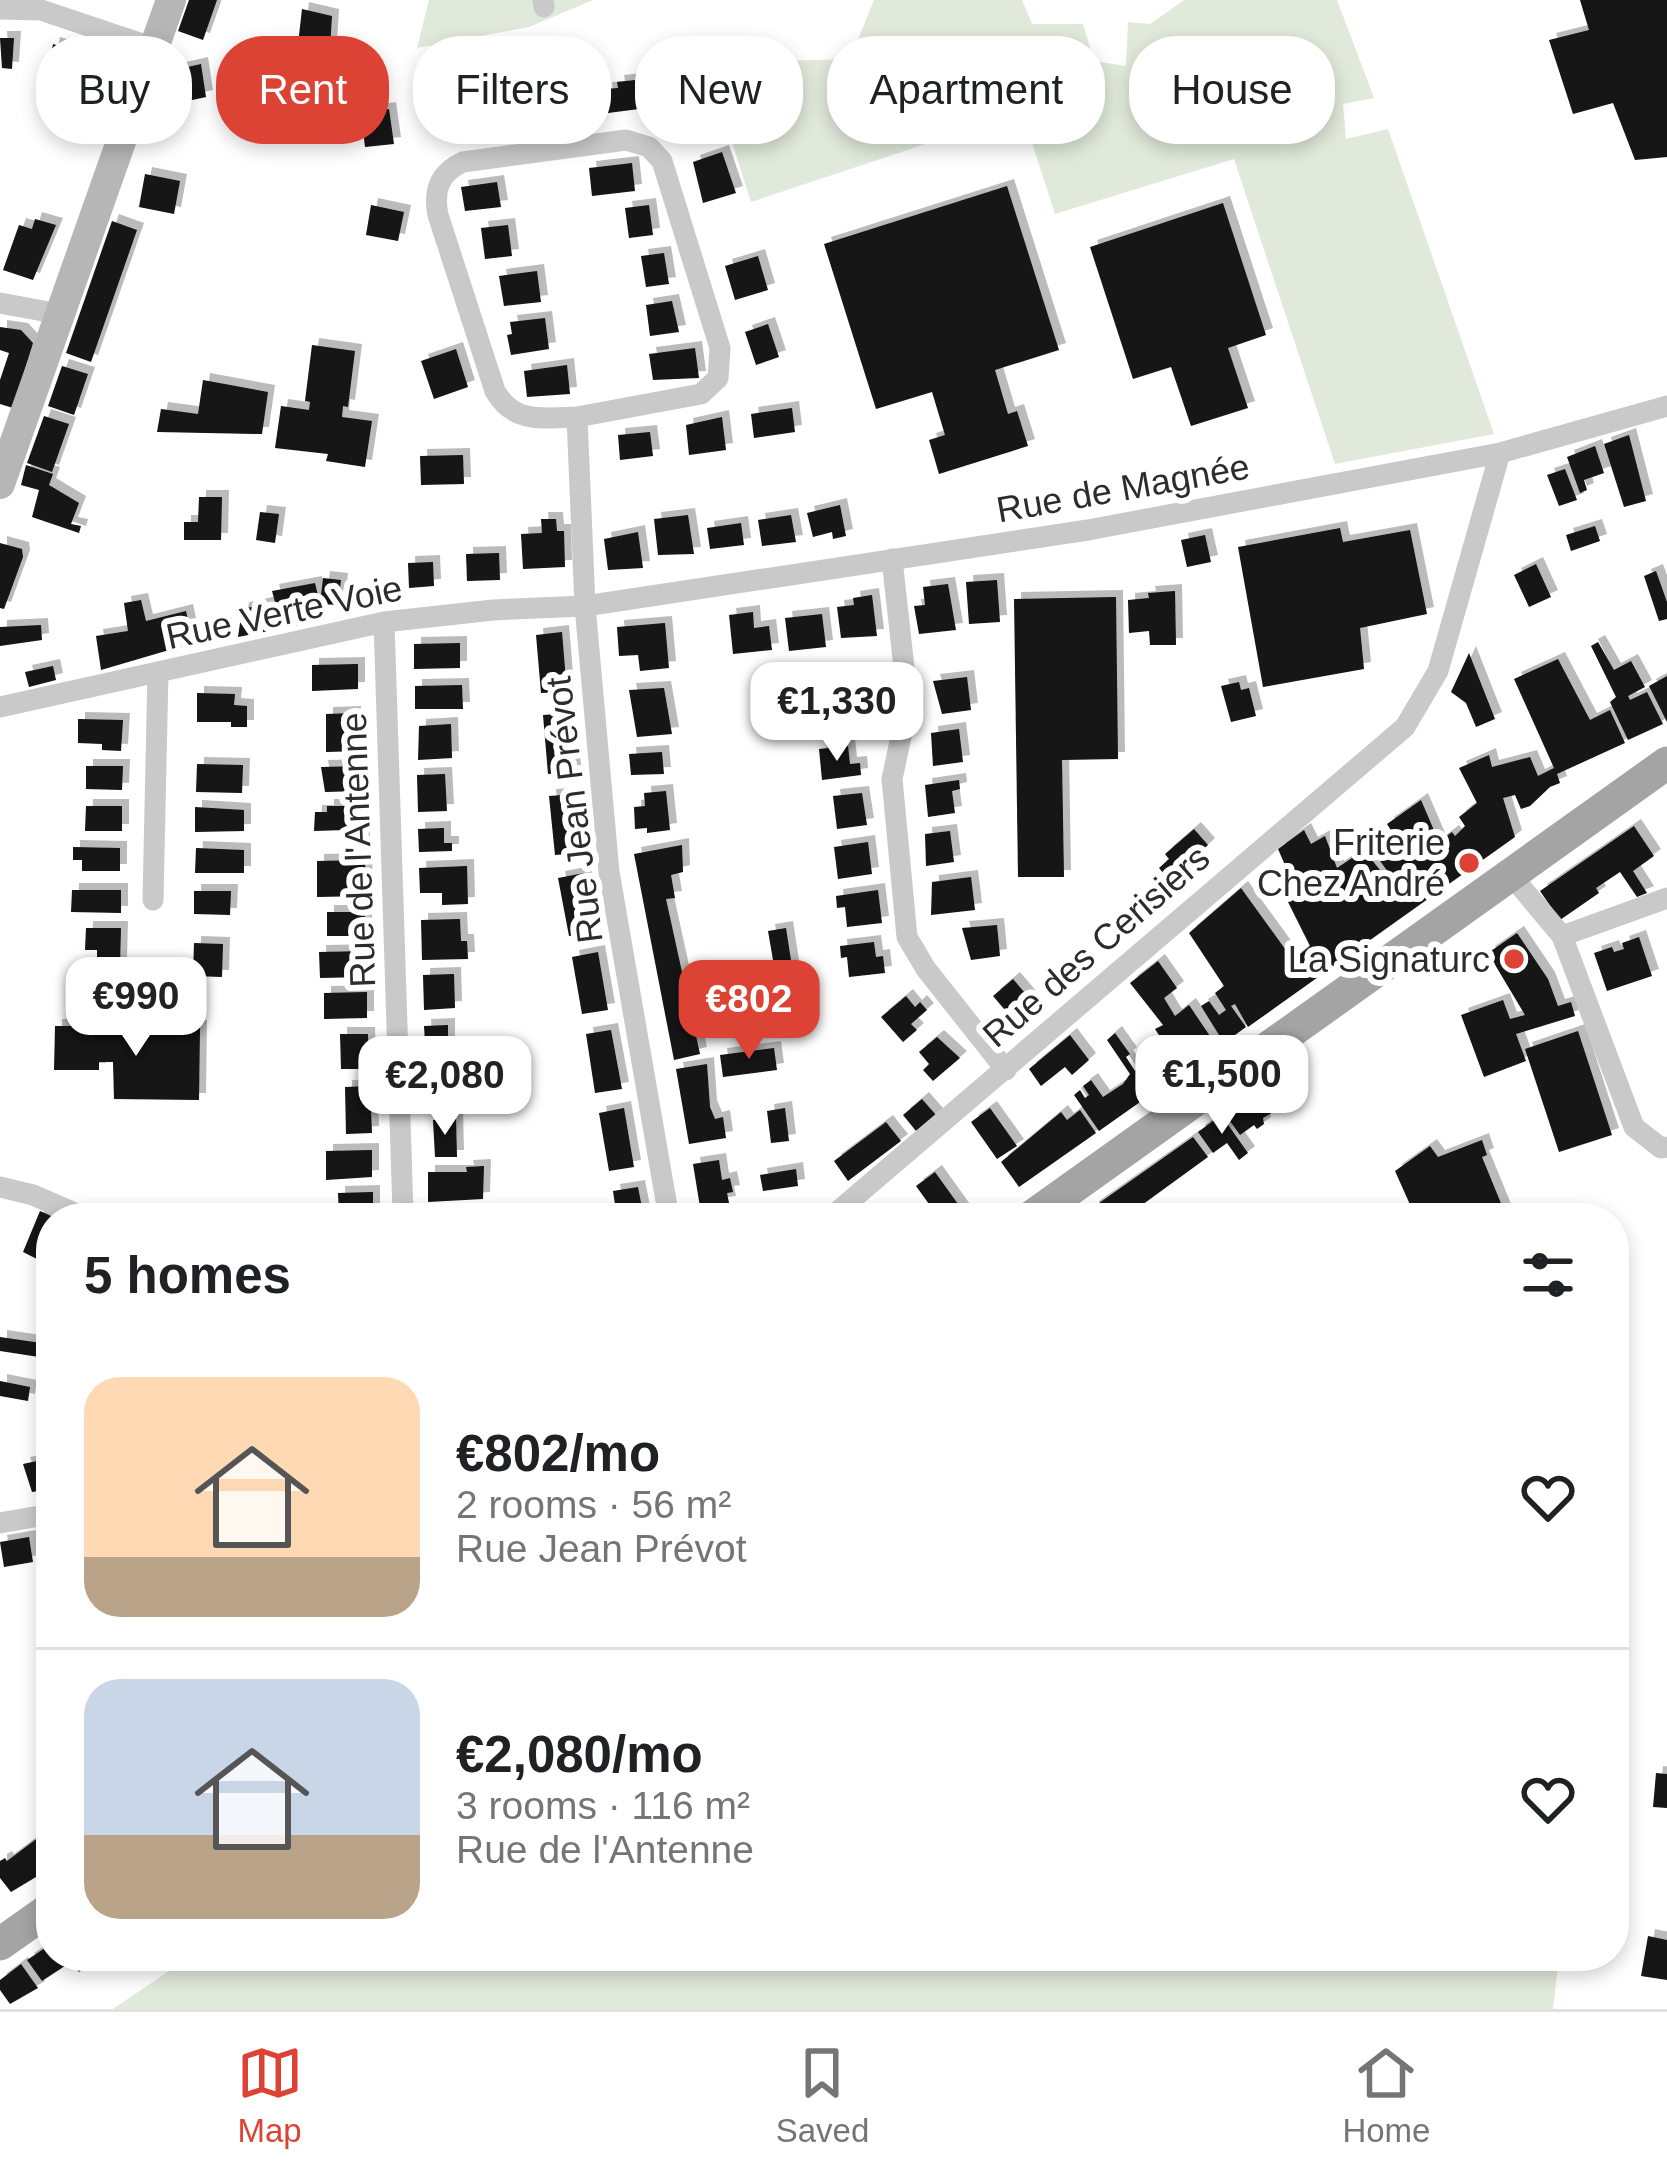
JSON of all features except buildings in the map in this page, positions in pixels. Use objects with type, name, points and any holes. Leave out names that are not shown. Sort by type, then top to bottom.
[{"type":"main road","points":[[158,36],[171,0]]},
{"type":"main road","points":[[0,484],[120,144]]},
{"type":"main road","points":[[1051,1203],[1667,763]]},
{"type":"main road","points":[[0,1944],[36,1919]]},
{"type":"street","points":[[0,9],[41,10],[118,36]]},
{"type":"street","points":[[626,140],[649,147],[662,160],[720,348],[718,378],[701,394],[577,417],[530,418],[517,416],[504,406],[495,391],[438,215],[437,187],[451,167],[463,162],[626,140]]},
{"type":"street","points":[[0,303],[60,314]]},
{"type":"street","name":"Rue de Magnée","points":[[585,606],[1088,530],[1499,453],[1667,406]]},
{"type":"street","name":"Rue Jean Prévot","points":[[577,417],[585,606],[610,872],[666,1203]]},
{"type":"street","name":"Rue des Cerisiers","points":[[848,1203],[1405,727],[1438,671],[1499,453]]},
{"type":"street","points":[[892,559],[908,704],[892,779],[907,937],[926,969],[1006,1070]]},
{"type":"street","name":"Rue Verte Voie","points":[[0,706],[384,622],[585,606]]},
{"type":"street","name":"Rue de l'Antenne","points":[[384,622],[403,1203]]},
{"type":"street","points":[[153,900],[158,672]]},
{"type":"street","points":[[1506,878],[1562,936],[1634,1127],[1661,1148],[1667,1147]]},
{"type":"street","points":[[1562,936],[1667,898]]},
{"type":"street","points":[[0,1187],[51,1203]]},
{"type":"street","points":[[0,1522],[36,1516]]},
{"type":"green space","points":[[429,0],[593,0],[529,27],[481,36],[420,36]]},
{"type":"green space","points":[[874,0],[1022,0],[1032,24],[1083,24],[1087,36],[859,36]]},
{"type":"green space","points":[[1184,0],[1337,0],[1374,98],[1343,104],[1346,139],[1388,129],[1494,434],[1335,464],[1234,159],[1055,214],[1032,144],[1105,144],[1105,63],[1126,66],[1128,22],[1150,24]]},
{"type":"green space","points":[[803,60],[827,60],[827,144],[926,144],[751,202],[733,144],[803,144]]},
{"type":"green space","points":[[169,1971],[1557,1971],[1553,2009],[113,2009]]},
{"type":"place","name":"Friterie Chez André","points":[[1469,863]]},
{"type":"place","name":"La Signaturc","points":[[1514,959]]}]
